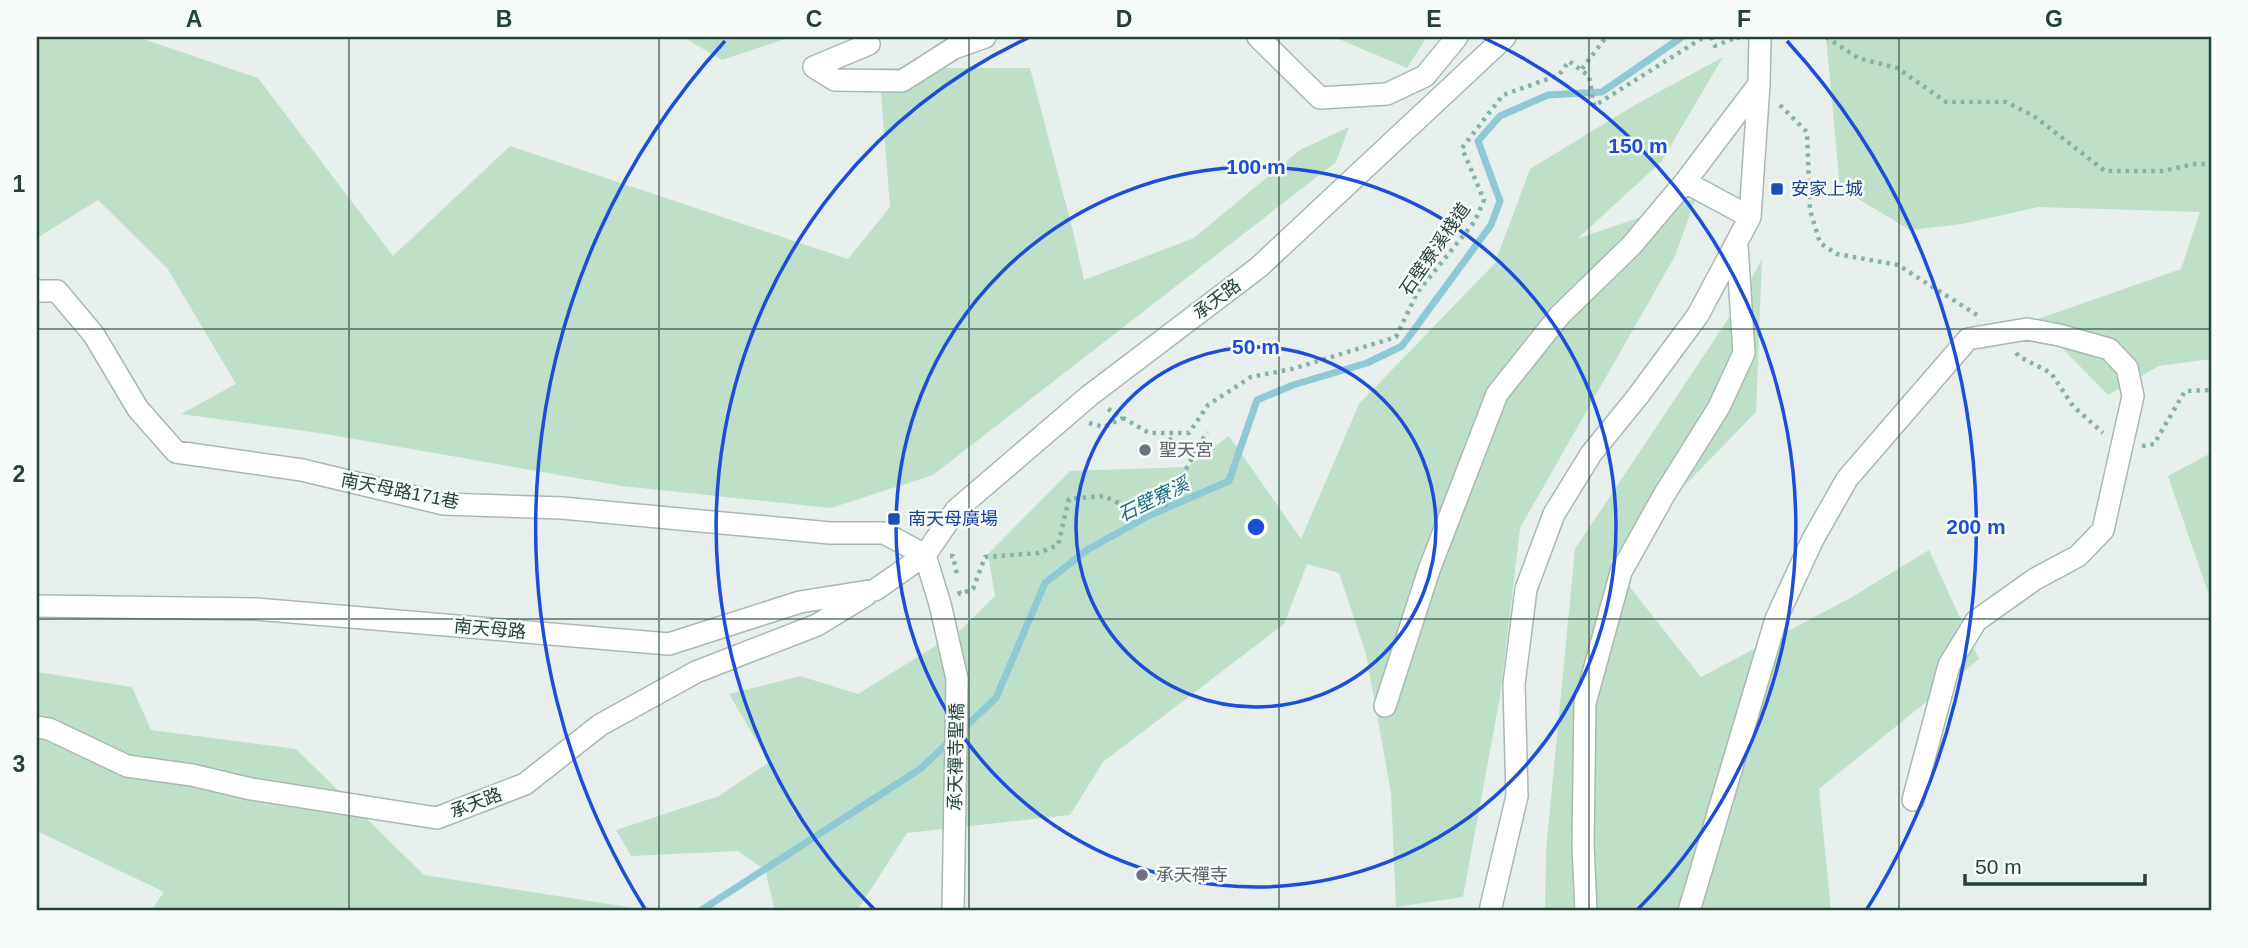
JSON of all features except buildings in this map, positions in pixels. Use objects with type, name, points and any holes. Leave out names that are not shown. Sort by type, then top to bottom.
[{"type":"street","points":[[869,44],[814,66],[835,80],[902,81],[954,48],[985,37]]},
{"type":"street","points":[[1258,37],[1320,98],[1387,94],[1425,76],[1457,37]]},
{"type":"street","name":"承天路","points":[[925,555],[956,510],[1088,396],[1259,267],[1505,37]]},
{"type":"street","points":[[1490,911],[1517,796],[1514,684],[1525,589],[1554,514],[1591,454],[1638,396],[1698,314],[1750,217],[1760,44]]},
{"type":"street","points":[[1385,706],[1429,570],[1497,394],[1560,315],[1631,246],[1685,182],[1759,84]]},
{"type":"street","points":[[1685,182],[1750,217]]},
{"type":"street","points":[[1586,911],[1583,845],[1585,703],[1621,572],[1664,495],[1719,407],[1744,352],[1737,245]]},
{"type":"street","name":"南天母路171巷","points":[[37,291],[57,291],[94,335],[138,409],[176,452],[302,470],[444,503],[562,508],[830,533],[884,533],[925,555]]},
{"type":"street","points":[[1689,911],[1776,619],[1813,539],[1847,479],[1968,339],[2027,329],[2109,349],[2127,368],[2133,396],[2102,530],[2078,556],[2035,579],[1976,621],[1949,665],[1913,800]]},
{"type":"street","name":"南天母路","points":[[37,606],[256,609],[669,644],[800,602],[875,590],[925,555]]},
{"type":"street","name":"承天禪寺聖橋","points":[[925,555],[940,604],[957,679],[953,911]]},
{"type":"street","name":"承天路","points":[[37,727],[49,729],[127,766],[192,775],[251,789],[437,818],[525,784],[612,718],[695,672],[817,625],[875,590]]},
{"type":"path","points":[[1606,37],[1582,69],[1589,76],[1594,106],[1704,37]]},
{"type":"path","points":[[1711,37],[1715,46],[1737,37],[1760,44]]},
{"type":"path","points":[[1826,37],[1858,58],[1897,68],[1946,102],[2006,102],[2034,116],[2105,170],[2162,171],[2211,163]]},
{"type":"path","name":"石壁寮溪棧道","points":[[1189,433],[1208,405],[1251,377],[1292,369],[1396,337],[1417,293],[1475,220],[1484,201],[1462,148],[1503,94],[1559,75],[1569,61],[1582,69]]},
{"type":"path","points":[[1759,84],[1807,132],[1810,210],[1820,243],[1837,254],[1898,265],[1973,312],[1998,333],[2020,358],[2051,373],[2073,406],[2122,447],[2154,444],[2185,391],[2211,390]]},
{"type":"path","points":[[925,555],[953,556],[960,594],[973,589],[985,557],[1039,553],[1058,545],[1069,499],[1104,496],[1129,508],[1164,506],[1207,432],[1176,435],[1149,433],[1088,396]]},
{"type":"path","points":[[1163,446],[1176,435]]},
{"type":"path","points":[[2210,911],[2211,902]]},
{"type":"green space","points":[[37,37],[137,37],[258,78],[393,256],[510,146],[848,259],[890,207],[879,68],[1030,68],[1084,280],[1194,238],[1300,150],[1349,127],[1336,162],[933,475],[831,508],[622,486],[326,434],[181,414],[236,384],[167,268],[98,200],[37,238]]},
{"type":"green space","points":[[683,37],[791,37],[722,60]]},
{"type":"green space","points":[[1334,37],[1427,37],[1407,68]]},
{"type":"green space","points":[[1826,37],[2211,37],[2211,359],[2159,366],[2108,395],[2035,320],[2181,269],[2200,212],[2038,207],[1962,224],[1910,230],[1840,188]]},
{"type":"green space","points":[[1723,57],[1661,162],[1577,239],[1696,198],[1675,256],[1520,528],[1500,697],[1463,897],[1396,907],[1391,793],[1366,654],[1339,573],[1307,564],[1284,624],[1103,762],[1070,815],[907,833],[857,911],[775,911],[765,870],[738,851],[631,856],[616,830],[719,796],[769,762],[729,694],[800,676],[858,694],[961,630],[995,596],[988,554],[1070,471],[1188,467],[1229,436],[1301,539],[1359,404],[1495,263],[1530,169],[1635,105]]},
{"type":"green space","points":[[1762,259],[1756,412],[1610,562],[1701,677],[1852,597],[1929,550],[1979,659],[1819,789],[1831,911],[1545,911],[1546,850],[1575,549],[1734,310]]},
{"type":"green space","points":[[2211,453],[2211,601],[2168,476]]},
{"type":"green space","points":[[37,672],[132,687],[151,730],[296,749],[424,875],[653,911],[151,911],[164,892],[37,831]]},
{"type":"waterway","name":"石壁寮溪","points":[[961,731],[996,698],[1045,583],[1087,550],[1148,516],[1229,481],[1257,400],[1293,385],[1367,363],[1402,346],[1491,225],[1500,201],[1478,141],[1500,116],[1548,95],[1602,92],[1682,37]]},
{"type":"waterway","name":"石壁寮溪","points":[[700,911],[920,769],[950,741]]},
{"type":"place","name":"安家上城","points":[[1777,189]]},
{"type":"place","name":"聖天宮","points":[[1145,450]]},
{"type":"place","name":"南天母廣場","points":[[894,519]]},
{"type":"place","name":"承天禪寺","points":[[1142,875]]}]
